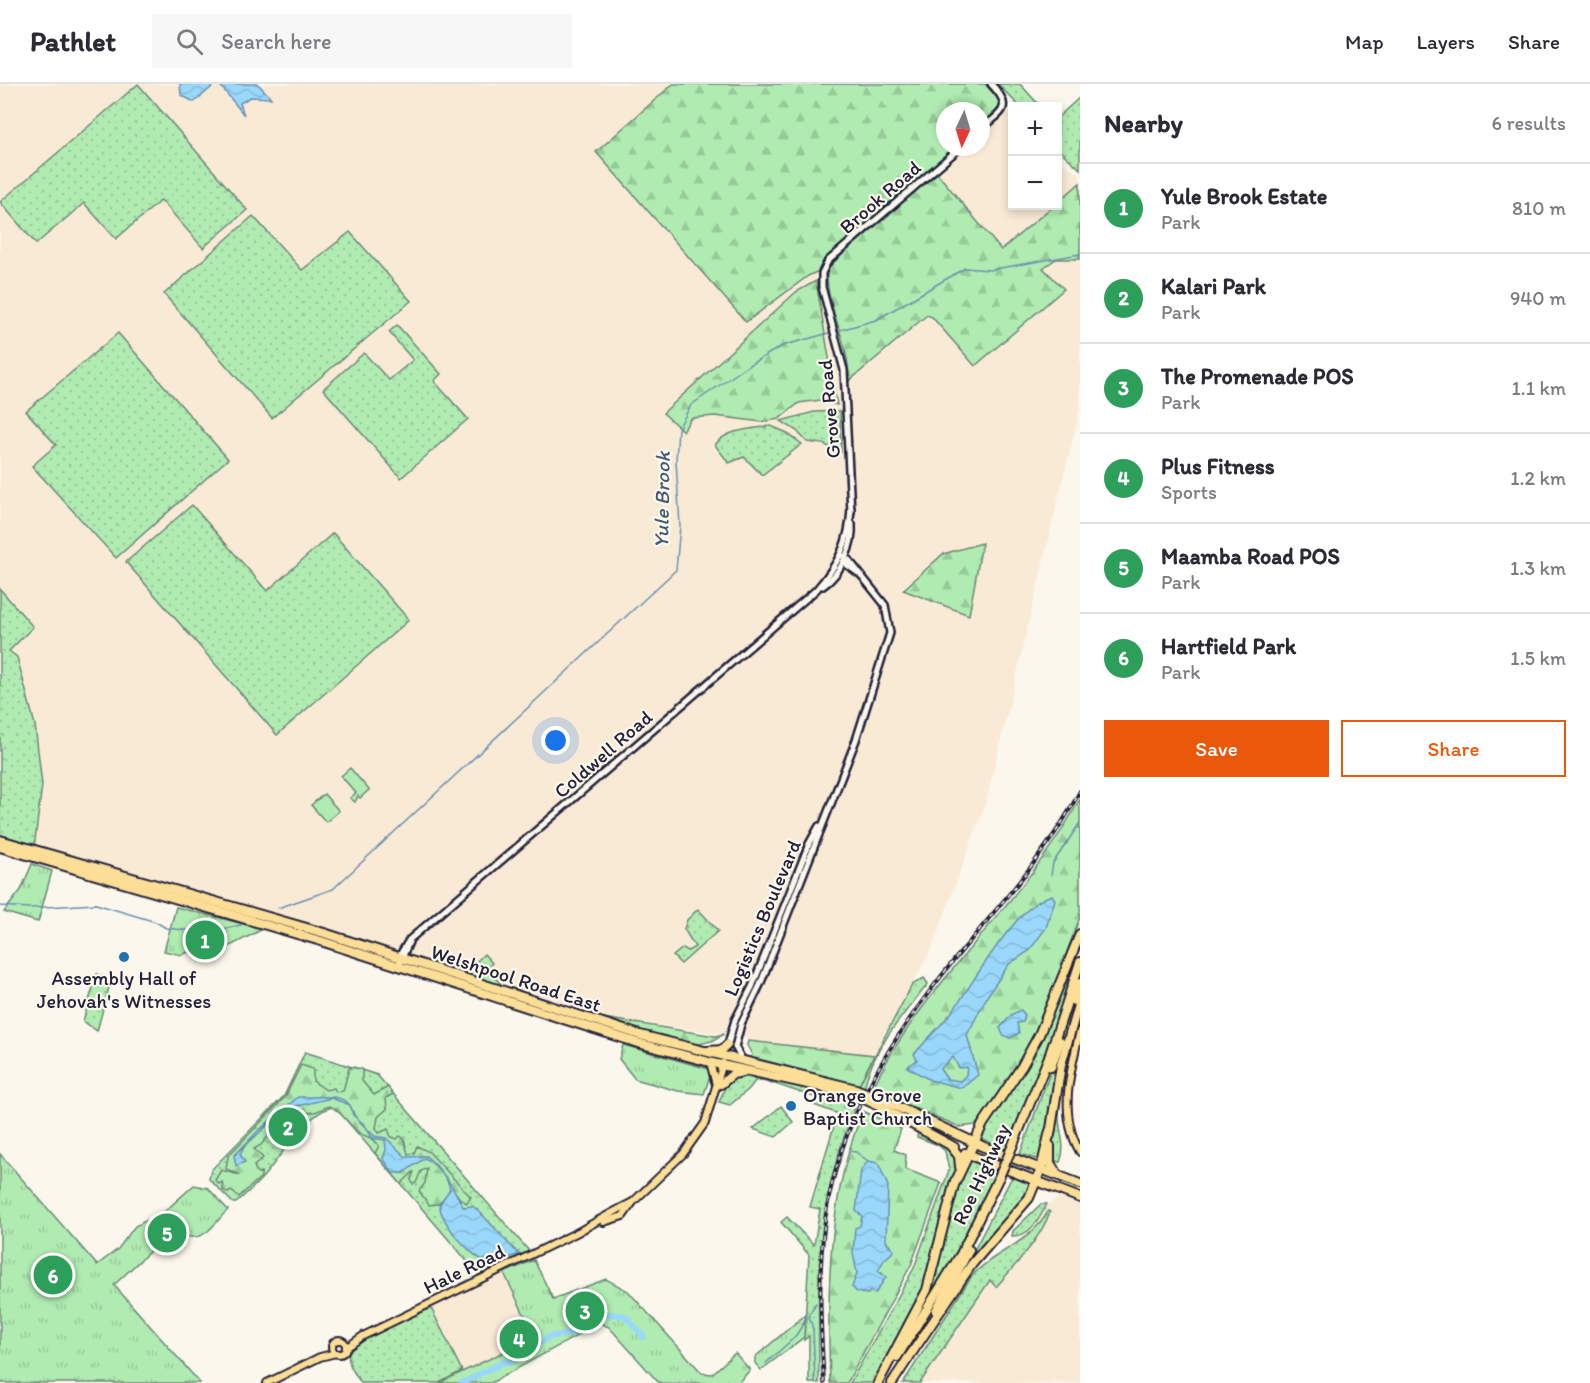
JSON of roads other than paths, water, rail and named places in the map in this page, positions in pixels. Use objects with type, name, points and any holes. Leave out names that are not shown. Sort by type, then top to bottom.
[{"type":"highway","name":"Welshpool Road East","points":[[0,840],[726,1062],[854,1092],[1080,1184]]},
{"type":"highway","name":"Welshpool Road East","points":[[0,847],[323,937]]},
{"type":"highway","points":[[954,1185],[983,1124],[1022,1066],[1038,1035],[1080,934]]},
{"type":"highway","name":"Welshpool Road East","points":[[399,961],[572,1024],[710,1062],[726,1062]]},
{"type":"highway","name":"Roe Highway","points":[[1013,1155],[1080,962]]},
{"type":"highway","name":"Roe Highway","points":[[891,1383],[908,1360],[964,1260],[1047,1077],[1080,983]]},
{"type":"highway","points":[[908,1360],[972,1264],[1029,1198],[1041,1169],[1061,1065],[1080,998]]},
{"type":"highway","points":[[660,1041],[669,1040],[705,1050],[719,1051],[728,1042]]},
{"type":"highway","points":[[718,1088],[733,1074],[749,1068]]},
{"type":"highway","name":"Welshpool Road East","points":[[873,1099],[1003,1176],[1036,1182],[1080,1198]]},
{"type":"highway","points":[[954,1133],[971,1132],[983,1124]]},
{"type":"highway","points":[[1050,1131],[1050,1163],[1058,1175]]},
{"type":"highway","points":[[878,1383],[927,1290],[960,1159],[950,1145]]},
{"type":"highway","name":"Roe Highway","points":[[878,1383],[916,1329],[962,1254],[1003,1176]]},
{"type":"highway","points":[[1029,1198],[1043,1190],[1060,1192]]},
{"type":"main road","points":[[1080,1031],[1067,1108],[1070,1130],[1080,1152]]},
{"type":"main road","points":[[1080,1046],[1071,1098],[1073,1128],[1080,1145]]},
{"type":"main road","points":[[710,1062],[718,1088]]},
{"type":"main road","points":[[718,1088],[726,1062]]},
{"type":"main road","name":"Hale Road","points":[[345,1345],[615,1214],[623,1216],[623,1210],[683,1154],[705,1123],[718,1088]]},
{"type":"main road","points":[[267,1383],[320,1357],[343,1353],[345,1345],[337,1341],[320,1357]]},
{"type":"main road","points":[[333,1346],[336,1353]]},
{"type":"street","points":[[990,121],[1003,110],[1005,104],[1001,94],[991,84]]},
{"type":"street","name":"Brook Road","points":[[822,273],[828,261],[950,156]]},
{"type":"street","name":"Grove Road","points":[[816,590],[828,583],[838,565],[845,559],[853,531],[843,370],[822,273]]},
{"type":"street","name":"Grove Road","points":[[845,559],[851,509]]},
{"type":"street","name":"Logistics Boulevard","points":[[749,1068],[737,1054],[737,1038],[858,734],[890,633],[885,605],[865,578],[845,559]]},
{"type":"street","name":"Coldwell Road","points":[[399,961],[409,940],[816,590]]},
{"type":"street","name":"Logistics Boulevard","points":[[726,1062],[728,1042],[809,844],[827,812]]},
{"type":"water","points":[[180,84],[210,84],[212,87],[194,102],[181,95]]},
{"type":"water","points":[[219,84],[258,84],[271,98],[250,97],[240,103],[244,115]]},
{"type":"water","points":[[1052,895],[1055,900],[1046,928],[1029,951],[1009,964],[988,995],[967,1035],[978,1075],[962,1088],[930,1080],[907,1067],[917,1060],[914,1054],[951,1013],[996,946],[1024,914],[1038,902]],"holes":[[[953,1057],[959,1068],[967,1067],[966,1075],[960,1081],[947,1079],[940,1069]]]},
{"type":"water","points":[[1021,1010],[1025,1015],[1023,1022],[1017,1023],[1019,1033],[1010,1038],[1003,1035],[1000,1028],[1012,1014]]},
{"type":"water","points":[[298,1097],[338,1098],[350,1105],[331,1098],[285,1109],[244,1147],[240,1154],[245,1162],[236,1166],[234,1156],[257,1132]]},
{"type":"water","points":[[367,1129],[374,1136],[386,1138],[406,1157],[426,1156],[438,1167],[448,1180],[463,1207],[476,1208],[519,1254],[487,1261],[473,1254],[450,1229],[441,1211],[440,1205],[450,1189],[440,1171],[425,1158],[403,1173],[393,1173],[383,1158],[386,1150],[385,1140],[372,1138]]},
{"type":"water","points":[[868,1161],[878,1163],[888,1186],[886,1241],[894,1251],[884,1260],[878,1271],[886,1277],[875,1294],[870,1291],[867,1294],[857,1292],[852,1287],[857,1273],[853,1253],[855,1228],[860,1226],[862,1216],[856,1211],[861,1170]]},
{"type":"waterway","name":"Yule Brook","points":[[278,908],[333,889],[676,570],[680,526],[676,461],[678,429],[691,405],[749,365],[782,346],[876,320],[965,268],[989,270],[1080,254]]},
{"type":"waterway","points":[[1051,875],[1053,863],[1080,823]]},
{"type":"waterway","name":"Yule Brook","points":[[0,906],[29,908],[96,904],[156,922],[166,928],[192,931]]},
{"type":"waterway","name":"Yule Brook","points":[[195,931],[212,931],[241,925]]},
{"type":"waterway","points":[[848,1151],[856,1152],[868,1161]]},
{"type":"waterway","points":[[766,1363],[795,1337],[816,1303]]},
{"type":"waterway","points":[[462,1383],[504,1362],[514,1361],[549,1337],[572,1333],[589,1321],[610,1314],[625,1316],[644,1337]]},
{"type":"waterway","points":[[809,1316],[813,1329],[815,1383]]},
{"type":"railway","points":[[824,1383],[820,1283],[823,1233],[832,1184],[852,1122],[897,1037],[935,984],[1038,857],[1080,791]]},
{"type":"place","name":"Yule Brook Estate","points":[[205,940]]},
{"type":"place","name":"Assembly Hall of Jehovah's Witnesses","points":[[124,957]]},
{"type":"place","name":"Orange Grove Baptist Church","points":[[791,1106]]},
{"type":"place","name":"Kalari Park","points":[[288,1127]]},
{"type":"place","name":"Maamba Road POS","points":[[167,1233]]},
{"type":"place","name":"Hartfield Park","points":[[53,1275]]},
{"type":"place","name":"The Promenade POS","points":[[585,1311]]},
{"type":"place","name":"Plus Fitness","points":[[519,1339]]}]
